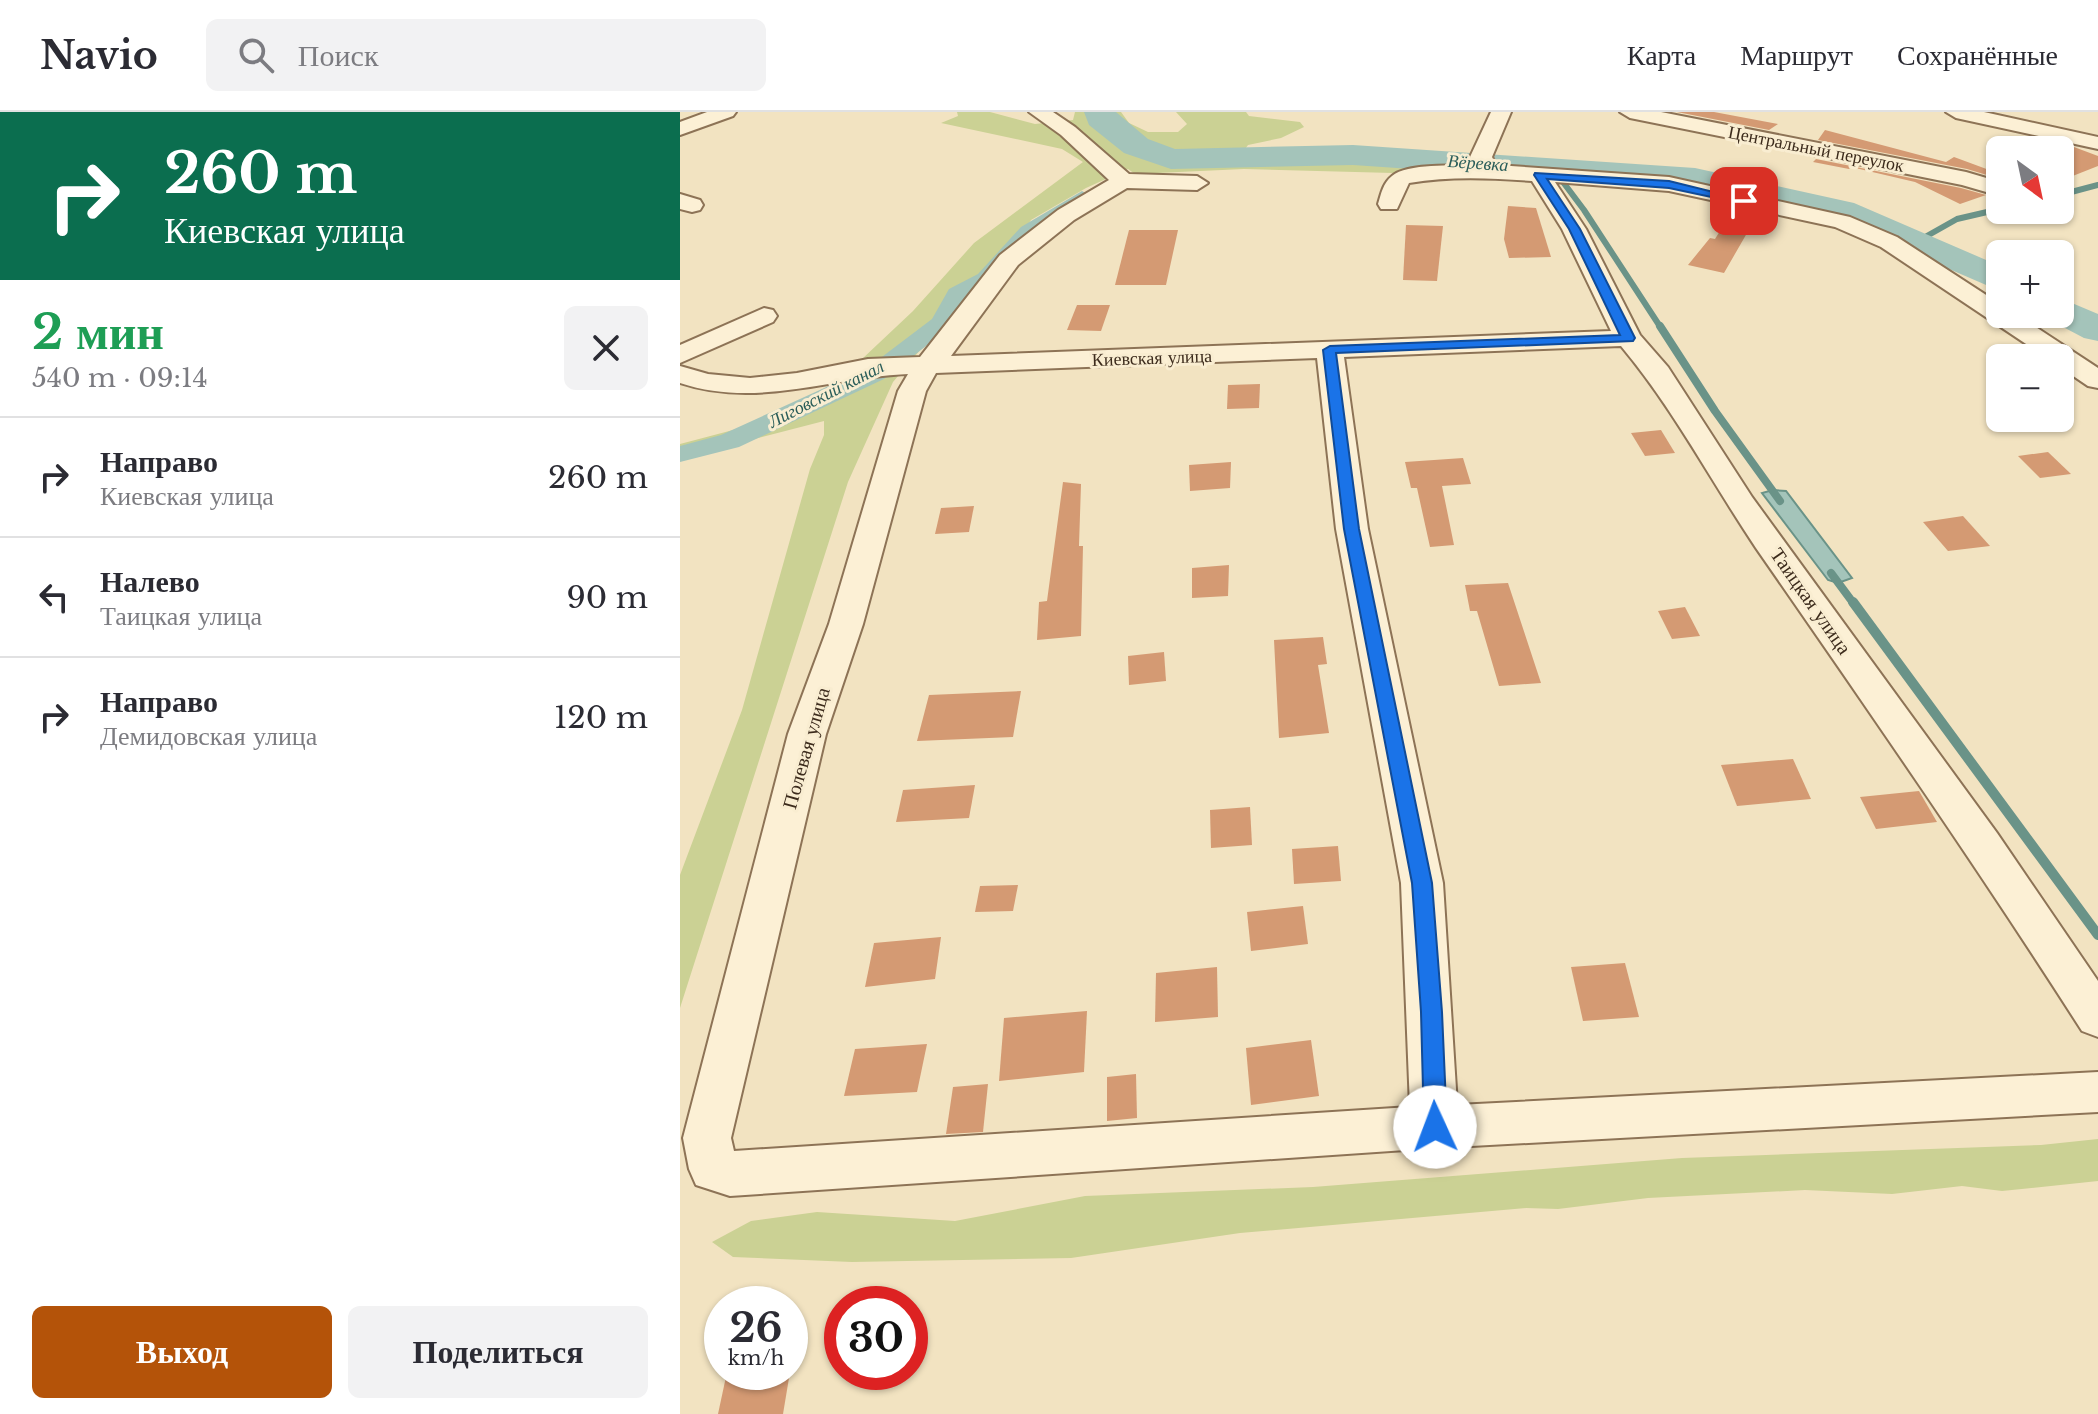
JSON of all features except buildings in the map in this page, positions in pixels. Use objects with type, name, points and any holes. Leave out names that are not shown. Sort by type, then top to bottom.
[{"type":"street","points":[[680,129],[726,112]]},
{"type":"street","points":[[1485,164],[1501,112]]},
{"type":"street","name":"Центральный переулок","points":[[1630,112],[1986,185]]},
{"type":"street","points":[[1956,112],[2098,143]]},
{"type":"street","points":[[1036,113],[1068,131],[1123,181],[1197,183]]},
{"type":"street","points":[[1389,204],[1394,187],[1402,178],[1485,164],[1539,175],[1669,184],[1842,222],[1889,242],[2098,380]]},
{"type":"street","name":"Таицкая улица","points":[[1539,175],[1574,229],[1628,338],[1658,373],[1739,500],[1983,844],[2098,1018]]},
{"type":"street","name":"Полевая улица","points":[[1123,181],[1066,215],[1009,260],[946,345],[927,365],[912,391],[846,624],[807,734],[707,1138],[713,1169],[730,1174],[1435,1127]]},
{"type":"street","points":[[680,355],[764,316]]},
{"type":"street","name":"Киевская улица","points":[[680,374],[705,385],[767,386],[868,367],[1628,338]]},
{"type":"street","points":[[1330,350],[1352,529],[1422,883],[1432,1012],[1435,1127],[2098,1092]]},
{"type":"green space","points":[[957,112],[990,112],[1035,124],[1073,120],[1075,112],[1121,112],[1129,123],[1148,132],[1178,132],[1187,124],[1176,112],[1246,112],[1249,116],[1300,122],[1304,127],[1281,138],[1248,145],[1243,152],[1292,161],[1316,160],[1337,152],[1472,153],[1478,163],[1474,168],[1393,173],[1244,169],[1135,174],[1128,169],[1086,188],[1031,220],[1011,251],[964,295],[950,321],[893,382],[848,482],[680,1008],[680,875],[742,710],[810,469],[824,435],[824,421],[680,458],[680,444],[752,425],[827,392],[913,311],[974,243],[1083,162],[1062,149],[941,123],[958,116]]},
{"type":"green space","points":[[2098,1139],[2098,1181],[2002,1191],[1962,1186],[1892,1194],[1805,1190],[1648,1198],[1558,1209],[1526,1208],[1240,1233],[1071,1258],[852,1262],[733,1257],[712,1242],[751,1221],[817,1212],[955,1221],[1085,1196],[1313,1187],[1682,1158],[2041,1145]]},
{"type":"water","points":[[1786,491],[1852,578],[1838,583],[1828,580],[1762,493]]},
{"type":"waterway","name":"Вёревка","points":[[1100,112],[1100,118],[1136,146],[1171,159],[1353,155],[1695,178],[1842,210],[1986,274]]},
{"type":"waterway","points":[[1551,166],[1584,210],[1661,328]]},
{"type":"waterway","points":[[2074,191],[2098,185]]},
{"type":"waterway","name":"Лиговский канал","points":[[680,454],[730,441],[875,374],[941,323],[957,294],[986,279],[1028,231],[1082,197]]},
{"type":"waterway","points":[[1918,241],[1957,219],[1986,212]]},
{"type":"waterway","name":"Вёревка","points":[[2074,317],[2098,329]]},
{"type":"waterway","points":[[1660,326],[1715,411],[1780,501]]},
{"type":"waterway","points":[[1831,573],[1854,604]]},
{"type":"waterway","points":[[1853,602],[2098,935]]},
{"type":"route","points":[[1435,1127],[1432,1012],[1422,883],[1352,529],[1330,350],[1628,338],[1574,229],[1539,175],[1669,184],[1744,201]]}]
